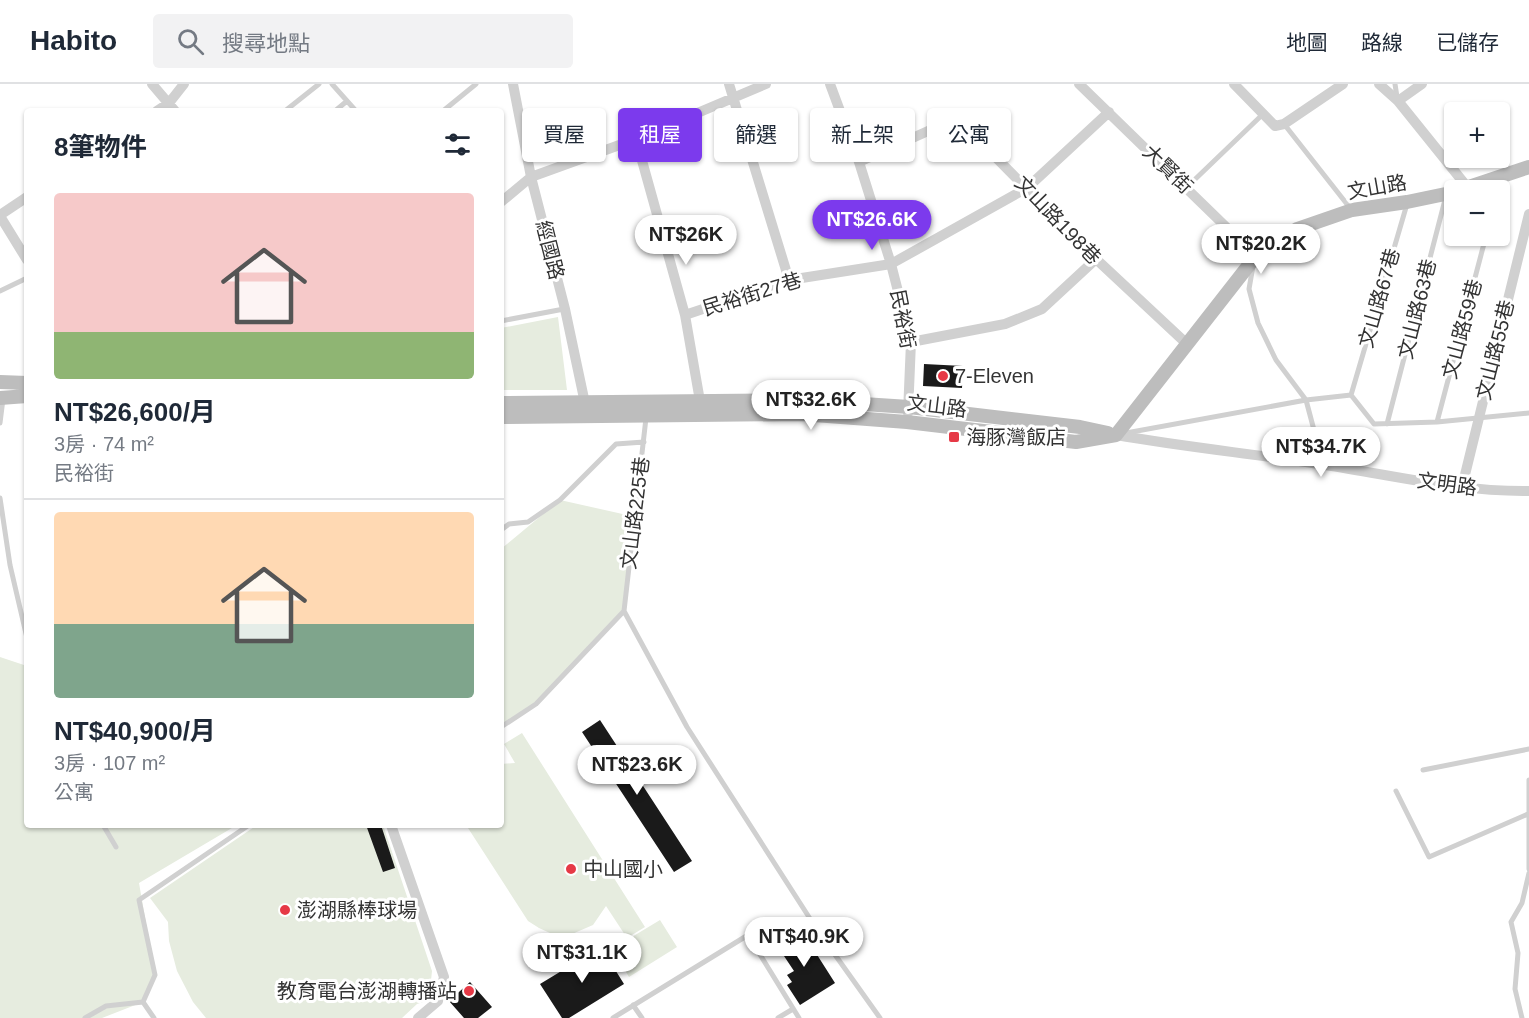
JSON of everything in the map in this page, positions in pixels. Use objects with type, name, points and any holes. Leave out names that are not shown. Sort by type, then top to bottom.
[{"type":"main road","name":"文山路","points":[[1507,180],[1529,167]]},
{"type":"main road","name":"文山路","points":[[504,417],[700,401],[802,400],[908,414],[1080,427],[1116,435],[1256,256],[1297,229],[1352,210],[1444,194]]},
{"type":"main road","points":[[0,382],[24,383]]},
{"type":"main road","points":[[2,398],[24,396]]},
{"type":"main road","name":"文山路","points":[[504,403],[646,416],[672,414],[908,414]]},
{"type":"street","points":[[152,84],[172,107],[184,84]]},
{"type":"street","name":"經國路","points":[[513,84],[531,177],[565,309],[586,409]]},
{"type":"street","points":[[729,84],[732,100],[789,280]]},
{"type":"street","points":[[702,112],[766,84]]},
{"type":"street","name":"民裕街","points":[[830,84],[839,108]]},
{"type":"street","name":"大賢街","points":[[1079,84],[1256,256]]},
{"type":"street","points":[[1234,84],[1275,126],[1284,124],[1343,84]]},
{"type":"street","points":[[1379,84],[1398,101],[1450,180]]},
{"type":"street","points":[[1398,101],[1422,84]]},
{"type":"street","points":[[891,264],[1027,188],[1109,112]]},
{"type":"street","name":"文山路198巷","points":[[915,136],[957,117],[1096,259],[1187,344]]},
{"type":"street","points":[[504,200],[531,177],[618,146]]},
{"type":"street","points":[[642,162],[685,315],[700,401]]},
{"type":"street","name":"民裕街","points":[[859,162],[891,264],[911,342],[908,414]]},
{"type":"street","points":[[24,199],[0,215],[24,255]]},
{"type":"street","name":"文山路55巷","points":[[1462,487],[1529,214]]},
{"type":"street","points":[[911,342],[1005,324],[1042,309],[1096,259]]},
{"type":"street","name":"民裕街27巷","points":[[685,315],[789,280],[891,264]]},
{"type":"street","name":"文明路","points":[[1116,435],[1177,446],[1323,464],[1462,487],[1529,491]]},
{"type":"street","points":[[392,828],[444,977],[438,1001],[418,1018]]},
{"type":"lane","points":[[289,108],[319,84]]},
{"type":"lane","points":[[332,84],[353,108]]},
{"type":"lane","points":[[447,108],[476,84]]},
{"type":"lane","points":[[1395,84],[1398,101]]},
{"type":"lane","points":[[340,108],[347,102]]},
{"type":"lane","points":[[1187,187],[1262,115]]},
{"type":"lane","points":[[1284,124],[1352,210]]},
{"type":"lane","name":"文山路67巷","points":[[1351,395],[1407,202]]},
{"type":"lane","name":"文山路63巷","points":[[1387,424],[1444,234]]},
{"type":"lane","name":"文山路59巷","points":[[1437,422],[1483,246]]},
{"type":"lane","points":[[1256,256],[1249,289],[1258,323],[1276,360],[1306,400],[1323,464]]},
{"type":"lane","points":[[0,291],[24,280]]},
{"type":"lane","points":[[504,320],[565,309]]},
{"type":"lane","points":[[1116,435],[1306,400],[1351,395],[1374,424],[1437,422],[1529,413]]},
{"type":"lane","points":[[0,423],[2,398]]},
{"type":"lane","name":"文山路225巷","points":[[624,611],[646,416]]},
{"type":"lane","points":[[504,528],[509,524],[528,522],[560,500],[616,444],[644,442]]},
{"type":"lane","points":[[0,498],[10,565],[24,625]]},
{"type":"lane","points":[[504,725],[536,704],[624,611],[687,727],[816,928],[880,1018]]},
{"type":"lane","points":[[1423,770],[1529,749]]},
{"type":"lane","points":[[1522,1018],[1515,988],[1518,953],[1511,922],[1522,903],[1529,871],[1529,780]]},
{"type":"lane","points":[[1396,791],[1429,857],[1528,814]]},
{"type":"lane","points":[[105,828],[116,847]]},
{"type":"lane","points":[[143,1002],[155,975],[139,900],[245,828]]},
{"type":"lane","points":[[612,1018],[748,935],[799,1018]]},
{"type":"lane","points":[[85,1018],[106,1006],[143,1002]]},
{"type":"lane","points":[[143,1002],[154,1018]]},
{"type":"lane","points":[[633,1005],[642,1018]]},
{"type":"lane","points":[[778,1018],[793,1008]]},
{"type":"shaded area","points":[[558,317],[567,390],[504,390],[504,327]]},
{"type":"shaded area","points":[[560,500],[636,517],[624,611],[536,704],[504,725],[504,547]]},
{"type":"shaded area","points":[[0,657],[24,665],[24,828],[232,828],[139,883],[155,975],[143,1002],[102,1018],[0,1018]]},
{"type":"shaded area","points":[[522,733],[645,927],[627,938],[606,906],[593,925],[572,934],[550,933],[528,921],[468,828],[504,828],[504,764],[515,763],[504,744]]},
{"type":"shaded area","name":"澎湖縣棒球場","points":[[253,828],[384,828],[432,971],[429,1000],[417,1004],[402,1018],[206,1018],[193,1002],[177,971],[169,941],[168,922],[150,898]]},
{"type":"shaded area","points":[[660,920],[677,947],[629,977],[612,949]]},
{"type":"building","name":"7-Eleven","points":[[924,364],[963,366],[962,388],[923,386]]},
{"type":"building","points":[[600,720],[692,861],[674,872],[582,732]]},
{"type":"building","points":[[367,828],[382,828],[395,868],[383,872]]},
{"type":"building","points":[[800,928],[835,983],[800,1005],[787,985],[792,982],[787,975],[794,971],[776,944]]},
{"type":"building","points":[[601,947],[624,984],[569,1018],[562,1018],[540,984]]},
{"type":"building","name":"教育電台澎湖轉播站","points":[[470,982],[492,1007],[478,1018],[464,1018],[449,1001]]},
{"type":"place","name":"7-Eleven","points":[[943,376]]},
{"type":"place","name":"海豚灣飯店","points":[[954,437]]},
{"type":"place","name":"中山國小","points":[[571,869]]},
{"type":"place","name":"澎湖縣棒球場","points":[[285,910]]},
{"type":"place","name":"教育電台澎湖轉播站","points":[[469,991]]}]
